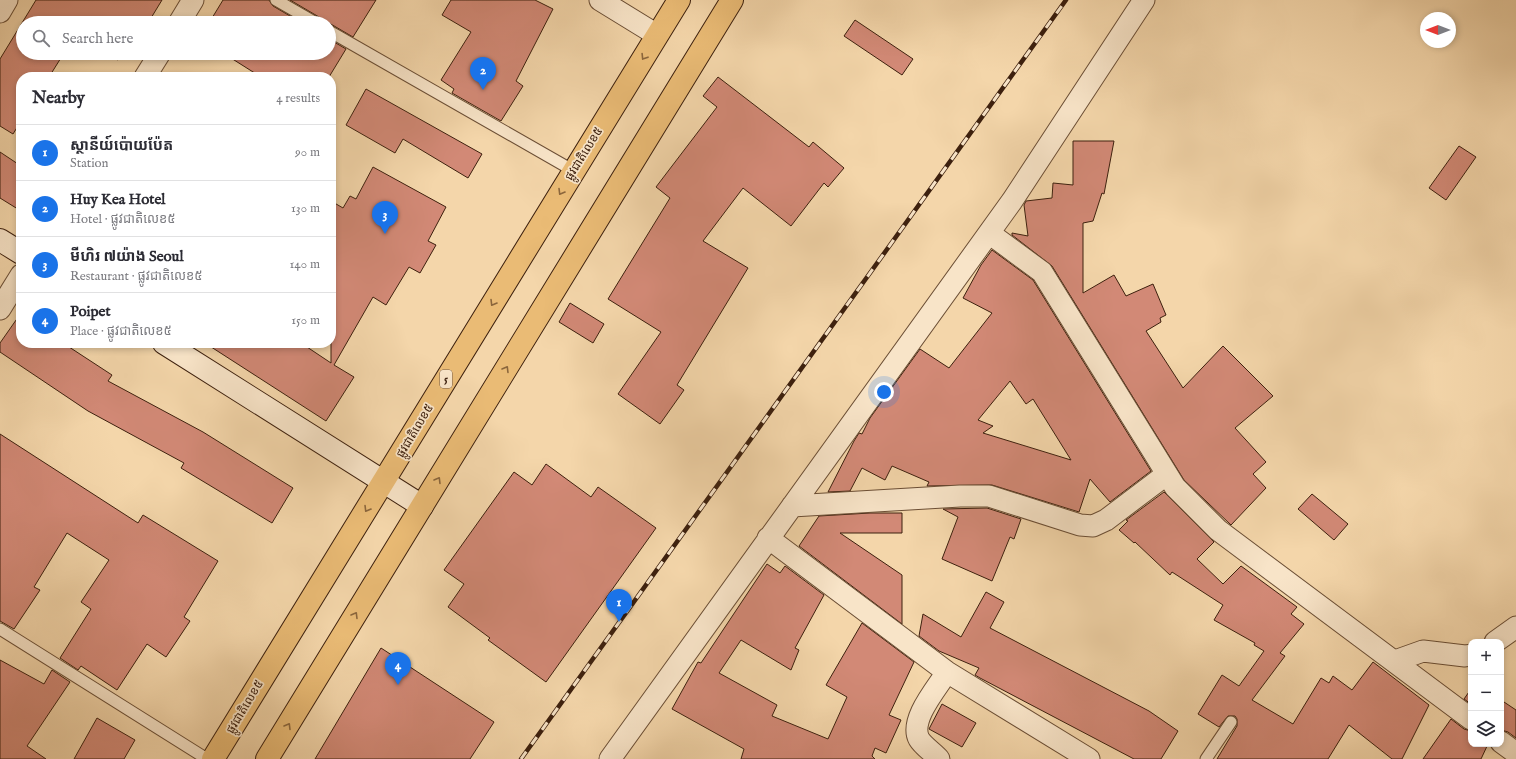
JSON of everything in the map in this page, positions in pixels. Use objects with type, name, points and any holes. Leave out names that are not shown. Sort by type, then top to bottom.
[{"type":"highway","name":"ផ្លូវជាតិលេខ៥","points":[[214,759],[679,0]]},
{"type":"highway","points":[[267,759],[732,0]]},
{"type":"street","points":[[0,12],[8,0]]},
{"type":"street","points":[[183,16],[193,0]]},
{"type":"street","points":[[600,0],[657,35]]},
{"type":"street","points":[[610,759],[988,233],[1144,0]]},
{"type":"street","points":[[148,72],[156,60]]},
{"type":"street","points":[[988,233],[1042,272],[1175,488],[1218,530],[1468,717]]},
{"type":"street","points":[[0,240],[16,250]]},
{"type":"street","points":[[0,309],[16,283]]},
{"type":"street","points":[[172,348],[422,506]]},
{"type":"street","points":[[792,506],[960,496],[989,496],[1080,525],[1094,526],[1106,520],[1167,474]]},
{"type":"street","points":[[768,538],[947,672],[1088,759]]},
{"type":"street","points":[[1499,639],[1516,627]]},
{"type":"street","points":[[1395,661],[1423,651],[1468,656]]},
{"type":"street","points":[[939,759],[919,740],[917,729],[919,715],[947,672]]},
{"type":"street","points":[[1504,744],[1516,754]]},
{"type":"lane","points":[[276,0],[304,16]]},
{"type":"lane","points":[[336,35],[574,171]]},
{"type":"lane","points":[[0,629],[207,759]]},
{"type":"lane","points":[[1206,759],[1231,722]]},
{"type":"building","points":[[36,0],[162,0],[152,16],[26,16]]},
{"type":"building","points":[[223,0],[269,0],[273,6],[290,16],[213,16]]},
{"type":"building","points":[[290,0],[376,0],[353,37],[336,27],[336,16],[317,16]]},
{"type":"building","points":[[451,0],[535,0],[553,9],[516,81],[523,86],[501,121],[452,93],[454,89],[441,80],[471,32],[442,15]]},
{"type":"building","points":[[855,20],[913,59],[902,75],[844,36]]},
{"type":"building","points":[[16,33],[16,60],[60,60],[52,72],[16,72],[16,129],[13,134],[0,126],[0,59]]},
{"type":"building","points":[[336,43],[346,49],[332,72],[253,72],[234,60],[336,60]]},
{"type":"building","points":[[718,77],[809,147],[813,142],[844,168],[828,187],[824,183],[791,226],[743,188],[703,241],[748,268],[677,385],[684,390],[660,424],[618,394],[661,332],[608,299],[670,198],[656,187],[717,107],[703,96]]},
{"type":"building","points":[[366,89],[482,154],[468,178],[403,139],[395,153],[346,125]]},
{"type":"building","points":[[1073,141],[1114,141],[1104,194],[1102,193],[1093,221],[1083,223],[1083,293],[1114,275],[1126,296],[1153,284],[1166,315],[1160,318],[1161,322],[1146,331],[1183,388],[1223,346],[1273,396],[1235,428],[1266,462],[1253,474],[1266,488],[1231,525],[1184,480],[1052,266],[1012,235],[1012,233],[1028,236],[1024,205],[1026,201],[1052,198],[1053,183],[1073,185]]},
{"type":"building","points":[[1459,146],[1476,157],[1446,200],[1429,188]]},
{"type":"building","points":[[0,152],[16,163],[16,208],[0,198]]},
{"type":"building","points":[[373,167],[446,207],[428,241],[436,245],[420,273],[409,267],[386,305],[373,297],[334,365],[354,377],[326,421],[213,348],[308,348],[331,363],[331,348],[336,348],[336,204],[343,208],[350,196],[356,199]]},
{"type":"building","points":[[992,250],[1033,280],[1151,471],[1110,502],[1090,479],[1079,512],[992,485],[927,486],[929,482],[892,466],[885,480],[862,468],[850,491],[828,492],[859,433],[862,434],[870,418],[920,349],[949,368],[992,313],[963,298],[981,265]],"holes":[[[1010,381],[1026,404],[1033,399],[1071,460],[983,433],[993,426],[978,420]]]},
{"type":"building","points":[[570,303],[604,324],[593,343],[559,322]]},
{"type":"building","points":[[16,320],[16,348],[71,348],[112,375],[108,381],[203,432],[293,488],[272,523],[181,468],[184,463],[88,411],[0,352],[0,343]]},
{"type":"building","points":[[0,434],[138,523],[143,515],[218,561],[184,617],[190,621],[166,657],[147,644],[117,690],[81,666],[78,670],[60,658],[91,609],[81,602],[109,560],[67,533],[34,587],[40,590],[14,629],[0,621]]},
{"type":"building","points":[[546,464],[591,497],[598,487],[656,528],[546,682],[488,640],[490,638],[448,607],[464,584],[444,570],[514,472],[532,485]]},
{"type":"building","points":[[1164,492],[1214,542],[1197,559],[1223,584],[1241,566],[1297,607],[1291,614],[1304,624],[1280,653],[1285,656],[1252,700],[1293,724],[1321,678],[1329,683],[1333,676],[1352,690],[1373,662],[1429,705],[1402,759],[1392,759],[1349,725],[1328,759],[1217,759],[1237,726],[1237,719],[1235,716],[1228,716],[1219,727],[1198,714],[1222,675],[1239,686],[1264,651],[1254,645],[1255,643],[1214,620],[1223,605],[1172,572],[1170,575],[1135,542],[1134,543],[1119,530],[1128,521],[1126,520]]},
{"type":"building","points":[[1312,494],[1348,524],[1334,540],[1298,509]]},
{"type":"building","points":[[987,508],[1021,519],[1014,539],[1010,537],[992,581],[942,559],[958,517],[943,509]]},
{"type":"building","points":[[902,513],[902,533],[840,533],[902,575],[902,624],[799,546],[819,516]]},
{"type":"building","points":[[767,564],[780,573],[785,566],[824,595],[795,648],[799,650],[791,670],[741,640],[719,673],[777,705],[772,716],[828,739],[847,697],[826,685],[862,623],[914,662],[889,715],[901,720],[886,753],[875,748],[872,756],[875,759],[741,759],[744,749],[672,709],[698,662],[701,663]]},
{"type":"building","points":[[986,592],[1004,602],[990,628],[1149,711],[1178,731],[1161,759],[1134,759],[980,678],[975,675],[979,668],[939,651],[919,636],[923,614],[961,637]]},
{"type":"building","points":[[381,648],[494,722],[470,759],[315,759]]},
{"type":"building","points":[[0,660],[44,684],[52,670],[70,682],[27,746],[46,759],[0,759]]},
{"type":"building","points":[[1468,693],[1468,702],[1464,699]]},
{"type":"building","points":[[1504,702],[1516,710],[1516,738],[1504,731]]},
{"type":"building","points":[[942,704],[976,723],[962,747],[929,729]]},
{"type":"building","points":[[97,718],[135,740],[124,759],[74,759]]},
{"type":"building","points":[[1451,719],[1464,729],[1468,730],[1468,747],[1487,747],[1481,759],[1423,759]]},
{"type":"railway","points":[[521,759],[1066,0]]},
{"type":"place","name":"Huy Kea Hotel","points":[[483,90]]},
{"type":"place","name":"មីហិរ ៧យ៉ាង Seoul","points":[[385,234]]},
{"type":"place","name":"ស្ថានីយ៍ប៉ោយប៉ែត","points":[[619,622]]},
{"type":"place","name":"Poipet","points":[[398,685]]}]
